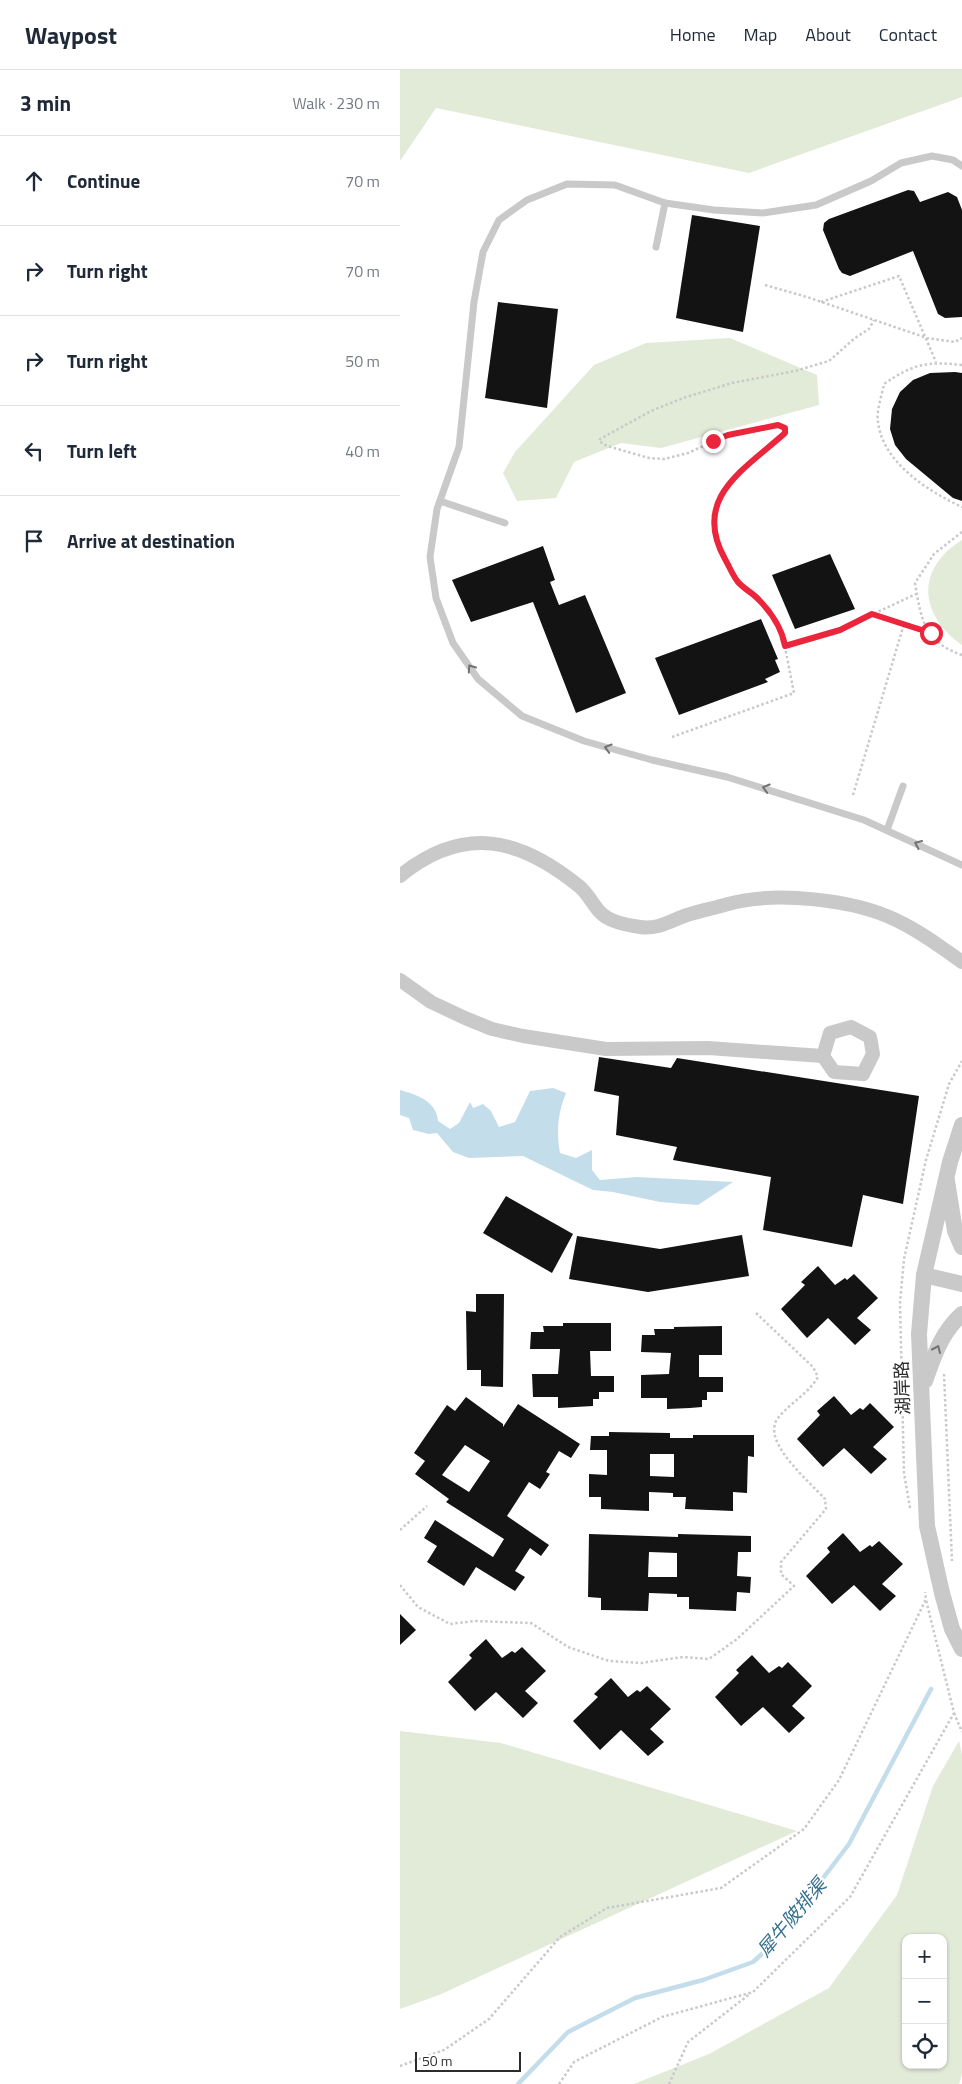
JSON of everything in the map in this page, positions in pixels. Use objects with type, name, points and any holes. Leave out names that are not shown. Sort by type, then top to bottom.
[{"type":"street","points":[[400,876],[430,855],[464,844],[489,843],[521,849],[553,866],[583,889],[600,913],[619,923],[643,928],[659,926],[687,915],[733,903],[765,899],[828,902],[852,905],[897,920],[962,962]]},
{"type":"street","points":[[400,980],[431,1002],[448,1010],[492,1029],[523,1036],[606,1049],[708,1048],[823,1056]]},
{"type":"street","name":"湖岸路","points":[[962,1125],[946,1177],[924,1275],[919,1334],[927,1526],[952,1629],[962,1650]]},
{"type":"street","points":[[946,1177],[955,1231],[962,1247]]},
{"type":"street","points":[[924,1275],[962,1284]]},
{"type":"street","points":[[922,1391],[935,1351],[948,1328],[962,1314]]},
{"type":"lane","points":[[962,166],[953,160],[932,156],[901,163],[871,181],[816,205],[763,214],[665,203],[615,185],[567,184],[527,200],[499,220],[483,252],[474,302],[458,447],[440,500],[430,558],[436,598],[454,643],[478,679],[522,716],[584,741],[652,760],[727,776],[856,817],[962,865]]},
{"type":"lane","points":[[656,247],[665,203]]},
{"type":"lane","points":[[440,500],[505,522]]},
{"type":"lane","points":[[887,830],[903,786]]},
{"type":"path","points":[[821,302],[899,276],[936,362]]},
{"type":"path","points":[[765,285],[927,338],[955,342],[962,338]]},
{"type":"path","points":[[672,737],[794,693],[782,632],[760,600],[738,582],[715,539],[713,515],[717,502],[727,484],[785,433],[783,426],[728,435],[688,453],[664,459],[649,458],[607,446],[599,442],[600,439],[651,411],[683,398],[732,383],[796,371],[829,361],[854,338],[869,330],[874,320]]},
{"type":"path","points":[[962,365],[936,362],[906,369],[884,384],[878,422],[887,450],[920,484],[962,507]]},
{"type":"path","points":[[962,532],[934,554],[914,584],[922,622],[944,649],[962,655]]},
{"type":"path","points":[[785,646],[840,630],[916,594]]},
{"type":"path","points":[[872,614],[931,633]]},
{"type":"path","points":[[853,795],[904,624]]},
{"type":"path","points":[[910,1512],[904,1473],[900,1303],[904,1260],[926,1160],[949,1084],[962,1061]]},
{"type":"path","points":[[400,1586],[418,1607],[450,1624],[475,1621],[531,1623],[568,1647],[609,1661],[641,1663],[683,1657],[709,1659],[737,1639],[794,1586],[780,1574],[781,1562],[826,1509],[825,1499],[779,1448],[773,1432],[777,1420],[812,1388],[818,1377],[812,1366],[756,1313]]},
{"type":"path","points":[[944,1372],[952,1562]]},
{"type":"path","points":[[400,1530],[428,1506]]},
{"type":"path","points":[[924,1590],[954,1713],[962,1732]]},
{"type":"path","points":[[400,2066],[444,2050],[489,2019],[560,1937],[607,1908],[721,1888],[804,1829],[840,1780],[926,1599],[942,1593]]},
{"type":"path","points":[[669,2084],[688,2042],[752,1992],[850,1898],[954,1713]]},
{"type":"path","points":[[559,2084],[574,2062],[662,2017],[752,1992]]},
{"type":"green space","points":[[400,70],[962,70],[962,97],[749,173],[436,108],[400,161]]},
{"type":"green space","points":[[730,338],[817,375],[819,405],[661,448],[621,443],[574,462],[556,498],[517,501],[503,473],[515,452],[594,365],[646,343]]},
{"type":"green space","points":[[962,540],[962,645],[937,620],[928,592],[930,578],[936,564]]},
{"type":"green space","points":[[400,1731],[501,1743],[797,1831],[439,1995],[400,2009]]},
{"type":"green space","points":[[959,1741],[962,1754],[962,2074],[959,2084],[634,2084],[709,2054],[829,1988],[897,1895],[933,1786]]},
{"type":"water","points":[[553,1088],[566,1093],[558,1122],[560,1153],[576,1158],[592,1150],[592,1170],[600,1180],[637,1177],[733,1182],[698,1205],[660,1202],[613,1192],[593,1190],[523,1156],[469,1158],[453,1152],[437,1133],[429,1134],[413,1130],[409,1118],[400,1115],[400,1090],[425,1100],[434,1109],[438,1121],[450,1129],[459,1123],[470,1102],[473,1108],[483,1104],[491,1111],[499,1127],[515,1122],[530,1091]]},
{"type":"building","points":[[908,190],[914,191],[920,202],[948,192],[957,197],[962,210],[962,317],[945,318],[938,314],[913,251],[850,276],[842,273],[839,269],[823,230],[824,223],[829,219]]},
{"type":"building","points":[[692,215],[760,226],[743,332],[676,318]]},
{"type":"building","points":[[498,302],[558,309],[547,408],[485,398]]},
{"type":"building","points":[[930,373],[962,373],[962,501],[953,498],[906,459],[895,445],[890,429],[892,409],[900,392],[913,380]]},
{"type":"building","points":[[543,546],[555,580],[550,582],[559,605],[585,595],[626,693],[576,713],[533,602],[471,622],[452,580]]},
{"type":"building","points":[[830,554],[855,609],[795,629],[772,575]]},
{"type":"building","points":[[761,619],[778,659],[775,660],[780,672],[765,679],[768,682],[679,715],[655,658]]},
{"type":"building","points":[[599,1057],[671,1068],[677,1058],[919,1096],[903,1204],[863,1195],[852,1247],[763,1230],[771,1177],[673,1160],[677,1147],[616,1135],[619,1096],[594,1091]]},
{"type":"building","points":[[506,1196],[573,1234],[552,1273],[483,1233]]},
{"type":"building","points":[[742,1235],[749,1276],[648,1292],[569,1279],[577,1236],[660,1249]]},
{"type":"building","points":[[818,1266],[835,1285],[845,1278],[847,1280],[854,1274],[878,1298],[857,1318],[871,1330],[855,1345],[828,1318],[807,1338],[781,1309],[805,1285],[801,1282]]},
{"type":"building","points":[[476,1294],[504,1294],[503,1387],[481,1386],[481,1370],[467,1370],[466,1311],[476,1312]]},
{"type":"building","points":[[563,1323],[611,1323],[611,1351],[590,1351],[591,1376],[614,1376],[614,1392],[599,1392],[599,1399],[593,1399],[593,1406],[558,1408],[558,1397],[533,1397],[532,1374],[558,1374],[560,1349],[530,1349],[531,1332],[544,1332],[543,1326],[563,1326]]},
{"type":"building","points":[[722,1326],[722,1355],[699,1355],[699,1377],[723,1377],[723,1392],[707,1392],[707,1400],[702,1400],[702,1407],[690,1408],[667,1409],[667,1398],[641,1398],[641,1375],[669,1374],[671,1353],[641,1352],[642,1335],[655,1335],[654,1329]]},
{"type":"building","points":[[834,1396],[851,1415],[860,1408],[863,1410],[870,1403],[894,1427],[873,1447],[887,1459],[871,1474],[844,1448],[823,1467],[797,1439],[820,1415],[817,1411]]},
{"type":"building","points":[[466,1397],[503,1424],[503,1427],[518,1404],[580,1444],[571,1458],[559,1451],[546,1472],[550,1474],[540,1489],[529,1482],[507,1516],[549,1545],[541,1556],[530,1548],[515,1571],[525,1577],[515,1591],[476,1567],[464,1586],[427,1562],[437,1546],[424,1538],[435,1520],[493,1557],[504,1539],[446,1502],[449,1499],[415,1474],[425,1461],[414,1453],[447,1405],[455,1411]],"holes":[[[465,1445],[490,1461],[469,1492],[442,1475]]]},
{"type":"building","points":[[609,1432],[670,1433],[670,1438],[693,1438],[693,1435],[754,1435],[754,1457],[748,1456],[747,1493],[733,1492],[733,1511],[685,1509],[686,1497],[673,1497],[673,1493],[649,1492],[649,1511],[601,1509],[601,1497],[589,1497],[589,1474],[607,1475],[607,1450],[590,1450],[591,1436],[609,1436]],"holes":[[[650,1454],[674,1454],[674,1477],[650,1476]]]},
{"type":"building","points":[[843,1533],[860,1552],[870,1545],[872,1547],[879,1541],[903,1564],[882,1584],[896,1596],[880,1611],[854,1585],[832,1604],[806,1576],[830,1552],[827,1548]]},
{"type":"building","points":[[589,1534],[678,1537],[678,1534],[751,1536],[751,1552],[738,1552],[737,1576],[751,1577],[750,1593],[737,1592],[736,1611],[689,1609],[689,1597],[677,1597],[677,1594],[649,1593],[648,1611],[601,1610],[601,1598],[588,1597]],"holes":[[[649,1552],[677,1553],[677,1577],[648,1577]]]},
{"type":"building","points":[[400,1614],[416,1630],[400,1645]]},
{"type":"building","points":[[486,1639],[502,1658],[512,1651],[515,1653],[522,1647],[546,1671],[525,1691],[538,1703],[523,1718],[496,1692],[475,1711],[448,1682],[472,1658],[469,1655]]},
{"type":"building","points":[[752,1655],[769,1673],[779,1666],[782,1668],[788,1662],[812,1686],[792,1706],[805,1718],[789,1733],[763,1707],[741,1726],[715,1697],[739,1673],[736,1670]]},
{"type":"building","points":[[611,1678],[628,1697],[637,1690],[640,1692],[647,1686],[671,1709],[650,1729],[664,1742],[648,1756],[621,1730],[600,1750],[573,1721],[598,1697],[594,1694]]},
{"type":"waterway","name":"犀牛陂排渠","points":[[518,2084],[568,2032],[635,1998],[703,1980],[753,1962],[773,1944],[849,1844],[931,1689]]},
{"type":"route","points":[[713,441],[728,435],[755,432],[778,425],[785,428],[785,433],[727,484],[717,502],[713,515],[715,539],[722,553],[738,582],[760,600],[782,632],[785,646],[840,630],[872,614],[931,633]]}]
